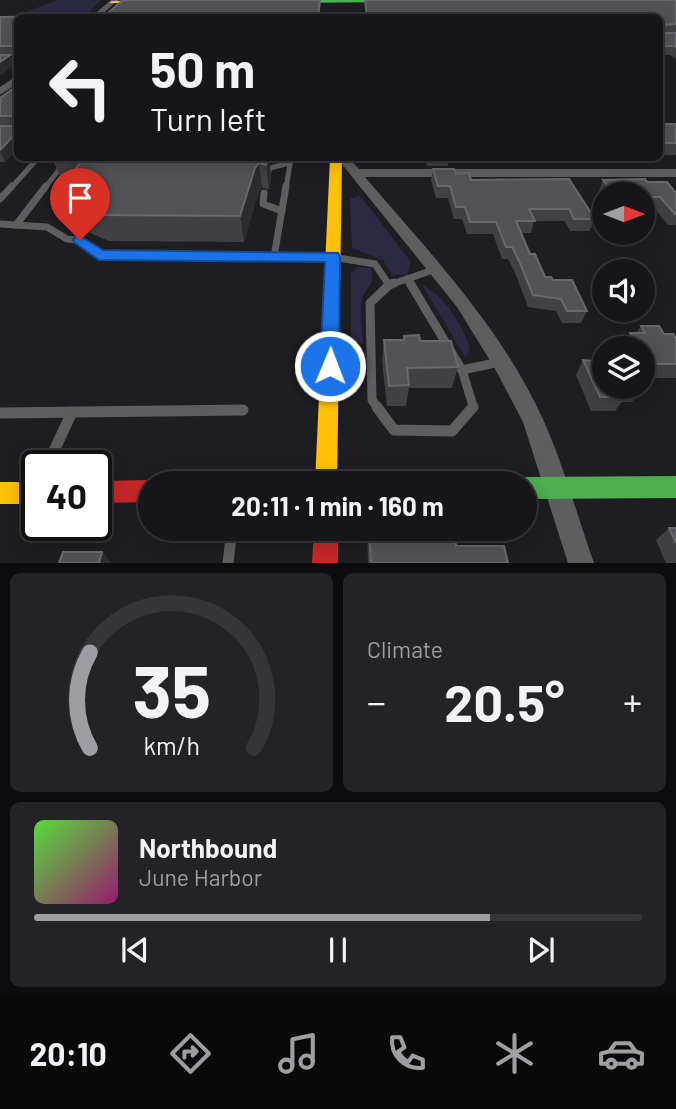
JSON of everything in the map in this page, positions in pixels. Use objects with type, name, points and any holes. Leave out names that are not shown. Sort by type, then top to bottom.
[{"type":"street","points":[[98,14],[114,1],[162,2]]},
{"type":"street","points":[[280,2],[341,7],[405,2]]},
{"type":"street","points":[[0,92],[14,81]]},
{"type":"street","points":[[327,471],[336,161]]},
{"type":"street","points":[[347,161],[463,303],[501,362],[533,420],[581,563]]},
{"type":"street","points":[[357,173],[676,173]]},
{"type":"street","points":[[537,488],[676,487]]},
{"type":"street","points":[[112,492],[138,491]]},
{"type":"street","points":[[0,493],[21,492]]},
{"type":"street","points":[[325,563],[326,541]]},
{"type":"lane","points":[[0,199],[35,161]]},
{"type":"lane","points":[[16,225],[66,161]]},
{"type":"lane","points":[[268,174],[270,168],[288,161]]},
{"type":"lane","points":[[274,257],[290,161]]},
{"type":"lane","points":[[264,193],[263,204],[282,211]]},
{"type":"lane","points":[[0,224],[47,227],[67,239],[80,240],[99,255],[332,257],[375,264],[389,285]]},
{"type":"lane","points":[[407,279],[462,370],[473,406],[452,431],[394,430],[372,400],[370,303],[389,285],[436,269]]},
{"type":"lane","points":[[462,370],[501,362]]},
{"type":"lane","points":[[0,412],[243,410]]},
{"type":"lane","points":[[54,450],[72,412]]},
{"type":"lane","points":[[228,563],[231,541]]},
{"type":"shaded area","points":[[57,0],[101,0],[88,13],[24,13]]},
{"type":"shaded area","points":[[358,196],[411,262],[407,274],[392,275],[383,260],[352,248],[350,199]]},
{"type":"shaded area","points":[[358,267],[370,268],[372,274],[361,304],[363,344],[352,340],[351,335],[351,273]]},
{"type":"shaded area","points":[[422,285],[438,296],[458,322],[470,350],[465,357]]},
{"type":"building","points":[[123,0],[320,0],[318,14],[107,14]]},
{"type":"building","points":[[365,0],[676,0],[676,24],[663,25],[663,14],[367,14]]},
{"type":"building","points":[[0,17],[14,17],[14,46],[0,46]]},
{"type":"building","points":[[663,29],[664,33],[676,33],[676,47],[663,46]]},
{"type":"building","points":[[0,55],[10,55],[0,62]]},
{"type":"building","points":[[14,88],[14,116],[0,116],[0,98]]},
{"type":"building","points":[[663,124],[676,124],[676,143],[663,143]]},
{"type":"building","points":[[0,126],[13,126],[14,135],[0,150]]},
{"type":"building","points":[[82,161],[267,161],[266,165],[259,163],[255,168],[240,216],[98,215],[61,200],[71,187],[62,187]]},
{"type":"building","points":[[433,169],[454,169],[456,174],[469,173],[471,180],[569,179],[592,214],[592,219],[574,219],[569,209],[529,209],[535,221],[516,221],[530,254],[535,254],[545,277],[572,280],[587,311],[567,311],[561,299],[533,295],[512,247],[506,247],[496,222],[470,222],[465,207],[456,207],[450,186],[438,186]]},
{"type":"building","points":[[645,179],[647,182],[605,182],[603,180]]},
{"type":"building","points":[[655,182],[667,182],[676,193],[676,214],[675,214],[660,197],[655,197]]},
{"type":"building","points":[[641,326],[659,326],[664,334],[673,334],[676,339],[676,364],[655,364],[655,336],[632,336],[630,333],[645,333]]},
{"type":"building","points":[[419,335],[420,341],[451,341],[458,367],[407,368],[409,385],[389,386],[384,340],[404,340],[404,336]]},
{"type":"building","points":[[583,360],[592,361],[592,380]]},
{"type":"building","points":[[669,528],[676,528],[676,543]]},
{"type":"building","points":[[370,541],[455,541],[456,546],[504,546],[508,563],[371,563]]},
{"type":"building","points":[[63,552],[102,552],[99,563],[59,563]]},
{"type":"traffic: fast","points":[[293,2],[393,2]]},
{"type":"traffic: fast","points":[[537,488],[676,487]]},
{"type":"traffic: slow","points":[[112,3],[148,2]]},
{"type":"traffic: slow","points":[[326,471],[336,161]]},
{"type":"traffic: slow","points":[[0,493],[21,493]]},
{"type":"traffic: jam","points":[[112,492],[138,491]]},
{"type":"traffic: jam","points":[[325,563],[326,541]]},
{"type":"route","points":[[80,240],[99,255],[332,257],[330,366]]}]
